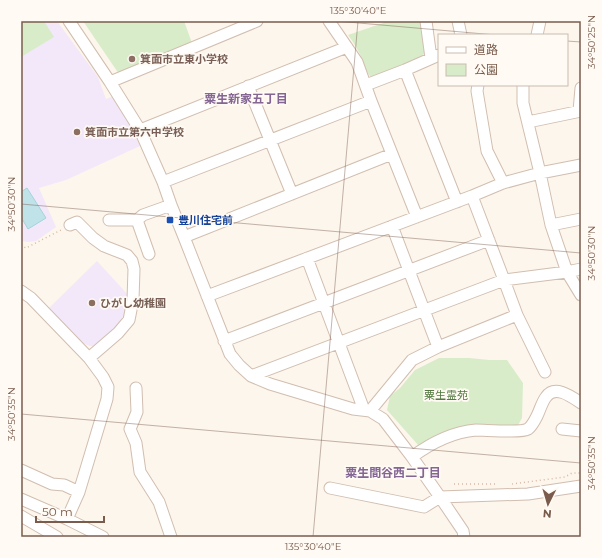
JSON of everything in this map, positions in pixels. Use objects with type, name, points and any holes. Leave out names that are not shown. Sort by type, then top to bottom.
[{"type":"street","points":[[69,21],[140,130],[163,182],[230,354],[251,376],[270,384],[353,410],[367,410],[382,418],[440,497],[463,531],[464,537]]},
{"type":"street","points":[[110,82],[257,21]]},
{"type":"street","points":[[329,21],[357,62],[417,217]]},
{"type":"street","points":[[366,85],[435,57],[426,21]]},
{"type":"street","points":[[458,21],[461,34]]},
{"type":"street","points":[[537,34],[540,21]]},
{"type":"street","points":[[140,130],[347,46]]},
{"type":"street","points":[[405,70],[457,202]]},
{"type":"street","points":[[248,86],[292,194]]},
{"type":"street","points":[[478,86],[477,91],[487,151],[503,183]]},
{"type":"street","points":[[523,86],[523,103],[551,225],[567,272],[581,295]]},
{"type":"street","points":[[528,122],[580,111],[581,88]]},
{"type":"street","points":[[163,182],[371,101]]},
{"type":"street","points":[[184,237],[392,154]]},
{"type":"street","points":[[207,296],[457,202],[503,183],[581,164]]},
{"type":"street","points":[[472,196],[517,315],[545,372]]},
{"type":"street","points":[[109,220],[138,220],[143,215],[171,205]]},
{"type":"street","points":[[551,225],[581,219]]},
{"type":"street","points":[[138,220],[149,254]]},
{"type":"street","points":[[70,225],[77,222],[93,238],[104,246],[127,255],[132,261],[134,269],[133,300],[129,320],[118,333],[89,358]]},
{"type":"street","points":[[392,226],[438,347]]},
{"type":"street","points":[[224,341],[489,240]]},
{"type":"street","points":[[307,258],[339,343],[367,410]]},
{"type":"street","points":[[251,376],[504,280],[581,269]]},
{"type":"street","points":[[21,291],[30,298],[89,358],[108,387],[107,399],[79,492],[67,519]]},
{"type":"street","points":[[367,410],[412,360],[438,347],[517,315]]},
{"type":"street","points":[[136,388],[136,412],[130,429],[136,444],[140,472],[159,502],[171,537]]},
{"type":"street","points":[[412,457],[445,437],[460,432],[476,430],[528,429],[535,421],[546,396],[552,392],[568,394],[581,403]]},
{"type":"street","points":[[562,429],[581,431]]},
{"type":"street","points":[[21,470],[52,484],[64,485],[79,492]]},
{"type":"street","points":[[330,488],[424,507],[440,497],[528,494],[581,486]]},
{"type":"street","points":[[21,499],[103,537]]},
{"type":"street","points":[[21,516],[57,537]]},
{"type":"path","points":[[21,245],[26,248],[70,225]]},
{"type":"path","points":[[510,484],[565,477],[572,473],[581,473]]},
{"type":"path","points":[[454,484],[503,484]]},
{"type":"shaded area","name":"箕面市立第六中学校","points":[[21,21],[57,21],[98,77],[106,99],[113,96],[126,117],[140,146],[66,180],[39,188],[56,227],[36,241],[28,242],[21,241]]},
{"type":"shaded area","name":"ひがし幼稚園","points":[[97,261],[130,297],[125,319],[98,346],[90,346],[82,343],[49,308]]},
{"type":"green space","points":[[21,21],[44,21],[54,37],[21,57]]},
{"type":"green space","name":"箕面市立東小学校","points":[[83,21],[184,21],[192,43],[119,74]]},
{"type":"green space","points":[[389,21],[422,21],[426,50],[422,57],[372,78],[348,35]]},
{"type":"green space","name":"粟生霊苑","points":[[439,358],[507,360],[523,383],[522,418],[517,427],[456,428],[436,435],[419,446],[387,410],[390,396],[400,388],[415,370]]},
{"type":"water","points":[[27,188],[46,218],[28,229],[21,217],[21,192]]},
{"type":"place","name":"箕面市立東小学校","points":[[132,59]]},
{"type":"place","name":"箕面市立第六中学校","points":[[77,132]]},
{"type":"place","name":"豊川住宅前","points":[[170,220]]},
{"type":"place","name":"ひがし幼稚園","points":[[92,303]]},
{"type":"district","name":"粟生新家五丁目","points":[[246,98]]},
{"type":"district","name":"粟生間谷西二丁目","points":[[393,472]]}]
